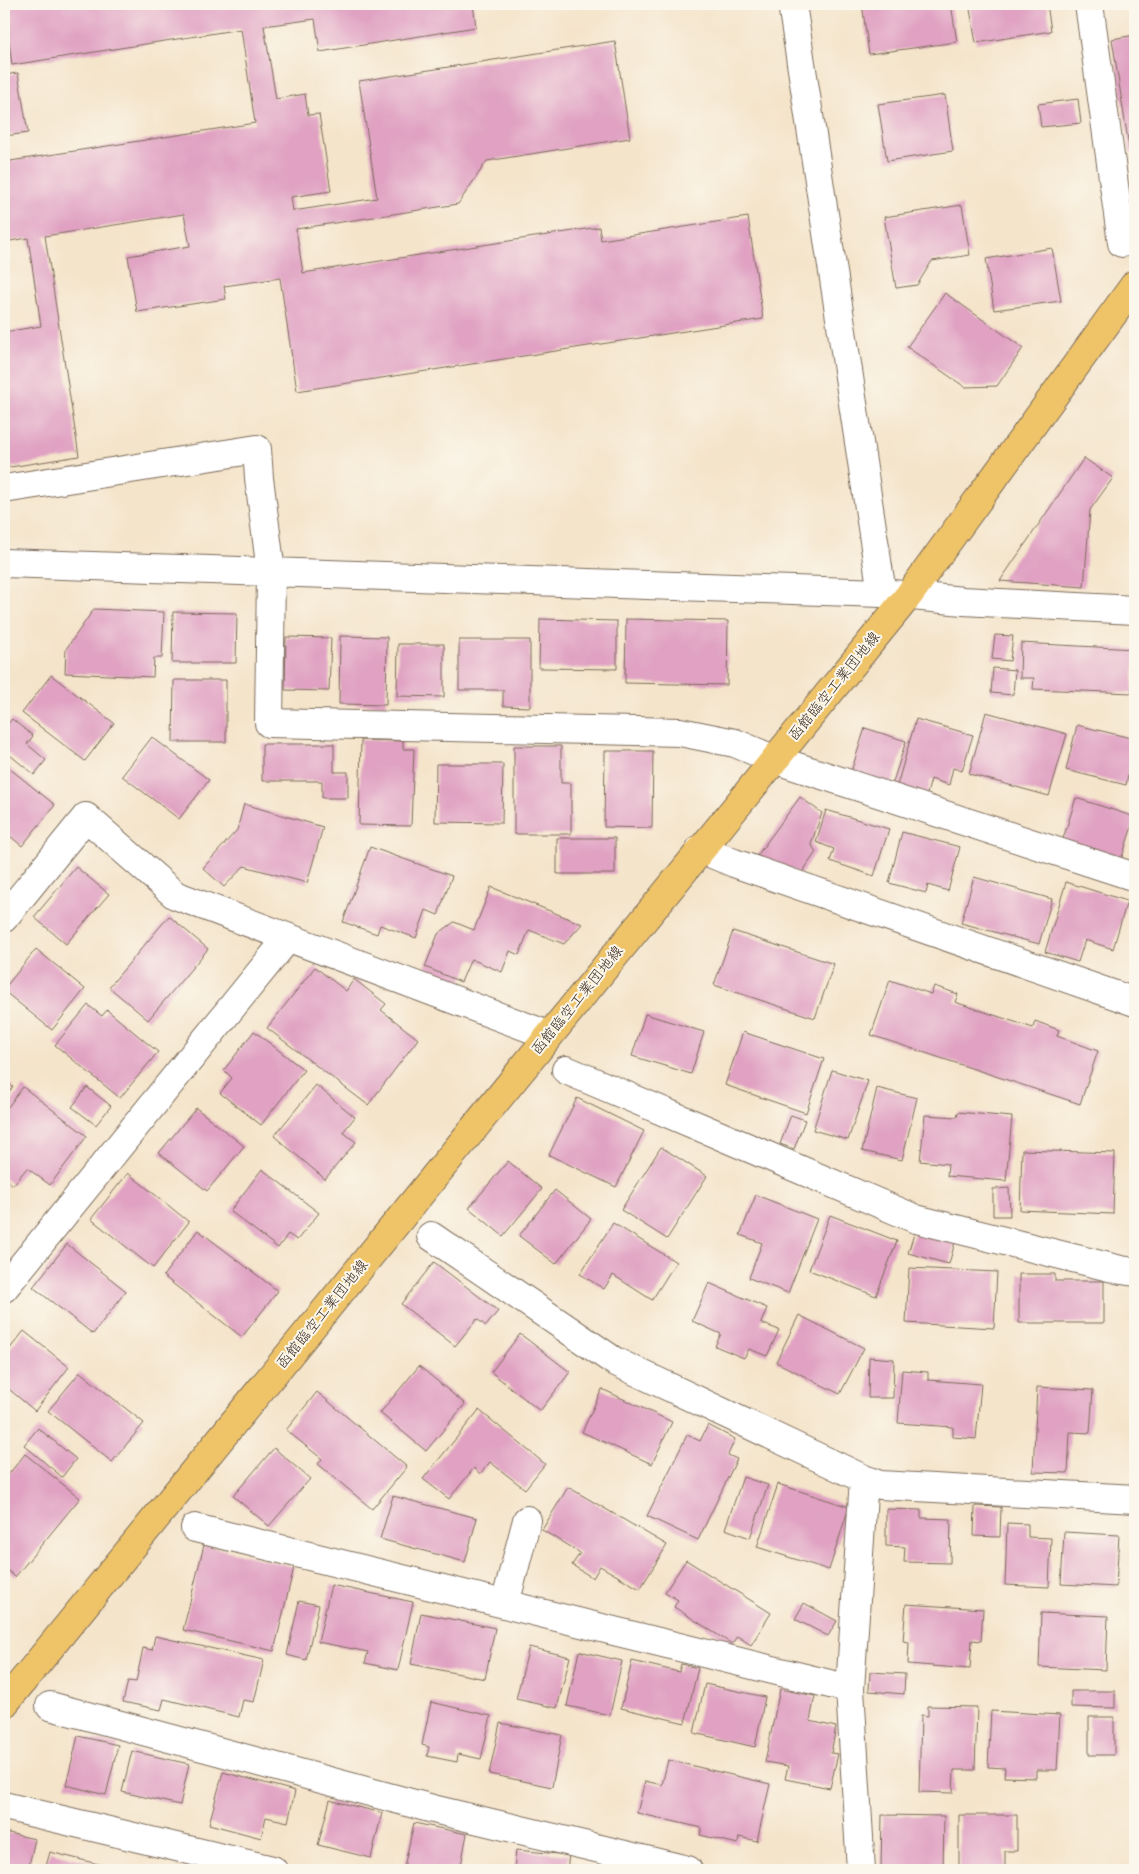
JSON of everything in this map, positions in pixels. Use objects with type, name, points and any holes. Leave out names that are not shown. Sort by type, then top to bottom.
[{"type":"main road","name":"函館臨空工業団地線","points":[[4,1704],[548,1035],[909,596],[1135,284]]},
{"type":"street","points":[[792,4],[882,593]]},
{"type":"street","points":[[1089,4],[1122,243]]},
{"type":"street","points":[[4,488],[257,448],[259,478],[272,572],[270,723],[680,732],[735,743],[774,759],[1135,877]]},
{"type":"street","points":[[4,563],[882,593],[963,601],[1135,610]]},
{"type":"street","points":[[4,918],[86,817],[175,896],[548,1035]]},
{"type":"street","points":[[700,849],[734,863],[1135,1002]]},
{"type":"street","points":[[4,1288],[288,938]]},
{"type":"street","points":[[566,1070],[916,1219],[1135,1272]]},
{"type":"street","points":[[431,1236],[614,1361],[880,1485],[1135,1499]]},
{"type":"street","points":[[861,1870],[850,1690],[864,1479]]},
{"type":"street","points":[[505,1604],[527,1520]]},
{"type":"street","points":[[195,1528],[850,1690]]},
{"type":"street","points":[[50,1706],[433,1808],[688,1870]]},
{"type":"street","points":[[4,1806],[273,1870]]},
{"type":"building","points":[[4,4],[473,4],[476,27],[320,52],[315,19],[264,26],[276,99],[305,94],[308,115],[319,114],[331,191],[291,197],[293,211],[377,198],[359,81],[615,41],[630,138],[487,161],[458,204],[296,229],[303,273],[599,227],[601,240],[748,217],[763,319],[297,391],[280,278],[224,286],[226,299],[137,312],[128,256],[190,246],[184,214],[45,236],[79,456],[4,468],[4,332],[41,326],[28,238],[4,242],[4,162],[255,123],[241,29],[12,65]]},
{"type":"building","points":[[862,4],[951,4],[957,42],[869,54]]},
{"type":"building","points":[[969,4],[1047,4],[1051,31],[976,43]]},
{"type":"building","points":[[1135,35],[1135,152],[1130,153],[1112,39]]},
{"type":"building","points":[[18,73],[28,133],[4,136],[4,75]]},
{"type":"building","points":[[945,95],[953,151],[887,161],[878,104]]},
{"type":"building","points":[[1078,99],[1081,123],[1041,127],[1038,104]]},
{"type":"building","points":[[962,205],[970,255],[932,261],[917,285],[896,288],[884,217]]},
{"type":"building","points":[[1052,248],[1061,301],[994,310],[986,259]]},
{"type":"building","points":[[945,293],[1023,348],[997,386],[965,387],[907,347]]},
{"type":"building","points":[[1084,458],[1113,478],[1090,510],[1084,587],[1000,581]]},
{"type":"building","points":[[94,609],[164,612],[162,658],[154,658],[153,677],[65,673],[66,649]]},
{"type":"building","points":[[173,612],[237,613],[236,663],[172,663]]},
{"type":"building","points":[[540,619],[617,621],[617,669],[539,668]]},
{"type":"building","points":[[626,619],[728,621],[727,685],[625,683]]},
{"type":"building","points":[[995,635],[1013,636],[1010,661],[992,659]]},
{"type":"building","points":[[340,636],[387,637],[386,705],[339,704]]},
{"type":"building","points":[[286,637],[331,638],[329,691],[285,690]]},
{"type":"building","points":[[459,640],[530,640],[530,707],[503,706],[503,690],[459,690]]},
{"type":"building","points":[[1021,643],[1135,649],[1132,693],[1033,689],[1034,678],[1020,678]]},
{"type":"building","points":[[398,644],[444,644],[444,697],[397,696]]},
{"type":"building","points":[[993,668],[1015,670],[1013,695],[991,693]]},
{"type":"building","points":[[51,675],[114,723],[85,761],[22,713]]},
{"type":"building","points":[[174,680],[226,680],[226,742],[173,742]]},
{"type":"building","points":[[986,712],[1067,734],[1049,796],[969,774]]},
{"type":"building","points":[[12,719],[33,736],[27,744],[46,760],[34,775],[4,750],[4,728]]},
{"type":"building","points":[[916,719],[973,735],[962,771],[953,768],[949,785],[931,779],[926,798],[896,789]]},
{"type":"building","points":[[1077,725],[1135,739],[1126,785],[1066,770]]},
{"type":"building","points":[[865,728],[906,741],[891,788],[850,775]]},
{"type":"building","points":[[152,737],[209,780],[179,819],[122,776]]},
{"type":"building","points":[[361,740],[403,741],[403,749],[414,749],[411,826],[359,825]]},
{"type":"building","points":[[262,744],[334,744],[334,772],[348,772],[348,798],[322,798],[322,781],[262,781]]},
{"type":"building","points":[[514,746],[561,746],[561,783],[571,783],[571,834],[514,834]]},
{"type":"building","points":[[605,751],[653,751],[652,828],[604,827]]},
{"type":"building","points":[[4,764],[55,805],[22,846],[4,831]]},
{"type":"building","points":[[436,764],[503,764],[502,823],[435,822]]},
{"type":"building","points":[[800,797],[822,813],[811,844],[816,852],[801,874],[756,857]]},
{"type":"building","points":[[1076,798],[1135,817],[1121,860],[1062,842]]},
{"type":"building","points":[[244,804],[323,827],[307,883],[244,866],[224,887],[203,868],[237,830]]},
{"type":"building","points":[[826,810],[889,829],[874,876],[830,861],[834,849],[816,842]]},
{"type":"building","points":[[902,832],[960,847],[948,891],[928,885],[926,893],[889,883]]},
{"type":"building","points":[[557,838],[615,838],[615,874],[557,874]]},
{"type":"building","points":[[370,847],[452,876],[438,915],[426,910],[416,938],[380,925],[377,934],[343,922]]},
{"type":"building","points":[[76,867],[109,894],[66,944],[34,917]]},
{"type":"building","points":[[974,877],[1052,899],[1039,944],[961,923]]},
{"type":"building","points":[[1066,882],[1127,901],[1113,949],[1085,940],[1078,962],[1045,952]]},
{"type":"building","points":[[491,887],[582,924],[564,944],[529,930],[519,955],[510,951],[502,972],[471,959],[461,982],[425,967],[438,934],[454,922],[474,930]]},
{"type":"building","points":[[169,916],[208,949],[148,1020],[109,987]]},
{"type":"building","points":[[733,931],[834,964],[815,1018],[714,985]]},
{"type":"building","points":[[36,949],[85,989],[52,1030],[4,991]]},
{"type":"building","points":[[315,967],[346,991],[354,979],[386,1004],[381,1010],[418,1039],[368,1105],[267,1028]]},
{"type":"building","points":[[890,980],[931,994],[934,986],[958,994],[955,1002],[1033,1028],[1035,1021],[1059,1030],[1057,1036],[1098,1051],[1080,1104],[871,1035]]},
{"type":"building","points":[[88,1005],[102,1016],[107,1010],[158,1052],[120,1098],[55,1045]]},
{"type":"building","points":[[645,1014],[704,1032],[691,1074],[632,1056]]},
{"type":"building","points":[[254,1031],[304,1070],[261,1125],[220,1093],[232,1078],[224,1070]]},
{"type":"building","points":[[743,1032],[824,1059],[806,1113],[725,1085]]},
{"type":"building","points":[[832,1070],[868,1081],[848,1140],[813,1130]]},
{"type":"building","points":[[4,1080],[13,1087],[4,1099]]},
{"type":"building","points":[[316,1085],[355,1117],[343,1132],[356,1142],[325,1179],[274,1136]]},
{"type":"building","points":[[23,1087],[87,1136],[50,1185],[27,1168],[13,1185],[4,1178],[4,1112]]},
{"type":"building","points":[[87,1087],[111,1106],[96,1125],[72,1107]]},
{"type":"building","points":[[877,1088],[917,1098],[902,1160],[862,1151]]},
{"type":"building","points":[[577,1098],[644,1131],[616,1187],[549,1155]]},
{"type":"building","points":[[196,1108],[244,1146],[207,1191],[159,1153]]},
{"type":"building","points":[[958,1112],[1012,1117],[1006,1181],[947,1176],[948,1164],[920,1161],[925,1115],[957,1117]]},
{"type":"building","points":[[791,1115],[805,1120],[794,1149],[780,1144]]},
{"type":"building","points":[[661,1147],[707,1176],[667,1239],[621,1210]]},
{"type":"building","points":[[1022,1150],[1115,1153],[1113,1214],[1020,1210]]},
{"type":"building","points":[[508,1161],[542,1189],[503,1236],[469,1208]]},
{"type":"building","points":[[262,1169],[319,1213],[297,1240],[288,1234],[278,1248],[230,1211]]},
{"type":"building","points":[[128,1173],[189,1222],[153,1268],[91,1219]]},
{"type":"building","points":[[1009,1188],[1010,1216],[993,1216],[993,1189]]},
{"type":"building","points":[[555,1190],[591,1219],[556,1264],[519,1236]]},
{"type":"building","points":[[756,1195],[817,1219],[788,1293],[749,1278],[762,1243],[740,1235]]},
{"type":"building","points":[[830,1215],[897,1241],[876,1296],[809,1270]]},
{"type":"building","points":[[613,1223],[676,1262],[652,1300],[613,1275],[604,1289],[580,1274]]},
{"type":"building","points":[[198,1230],[278,1291],[242,1337],[163,1276]]},
{"type":"building","points":[[915,1231],[955,1242],[949,1264],[908,1253]]},
{"type":"building","points":[[67,1244],[126,1291],[93,1334],[33,1287]]},
{"type":"building","points":[[434,1262],[498,1311],[486,1326],[477,1319],[455,1346],[401,1304]]},
{"type":"building","points":[[909,1268],[997,1272],[994,1328],[906,1323]]},
{"type":"building","points":[[1019,1274],[1055,1274],[1055,1281],[1104,1281],[1104,1323],[1019,1323]]},
{"type":"building","points":[[709,1283],[767,1308],[761,1323],[779,1330],[767,1356],[749,1349],[744,1358],[715,1346],[721,1334],[692,1321]]},
{"type":"building","points":[[799,1315],[864,1348],[840,1394],[776,1362]]},
{"type":"building","points":[[24,1331],[69,1367],[35,1411],[4,1385],[4,1356]]},
{"type":"building","points":[[520,1334],[570,1372],[540,1411],[491,1372]]},
{"type":"building","points":[[869,1357],[894,1359],[893,1398],[868,1398]]},
{"type":"building","points":[[419,1366],[465,1404],[426,1451],[380,1413]]},
{"type":"building","points":[[902,1370],[928,1372],[928,1380],[981,1384],[976,1439],[953,1437],[953,1427],[898,1423]]},
{"type":"building","points":[[80,1372],[144,1423],[112,1462],[48,1411]]},
{"type":"building","points":[[1037,1387],[1093,1390],[1090,1433],[1070,1432],[1068,1473],[1033,1472]]},
{"type":"building","points":[[602,1389],[672,1422],[652,1464],[582,1432]]},
{"type":"building","points":[[317,1392],[407,1467],[372,1509],[318,1464],[322,1459],[286,1430]]},
{"type":"building","points":[[479,1410],[545,1464],[525,1489],[490,1462],[480,1474],[474,1468],[449,1499],[423,1479]]},
{"type":"building","points":[[708,1425],[735,1439],[728,1455],[737,1459],[698,1540],[647,1516],[687,1435],[700,1441]]},
{"type":"building","points":[[38,1428],[76,1459],[62,1477],[24,1445]]},
{"type":"building","points":[[274,1448],[310,1479],[269,1526],[233,1496]]},
{"type":"building","points":[[25,1454],[80,1498],[15,1577],[4,1567],[4,1480]]},
{"type":"building","points":[[743,1477],[768,1485],[750,1538],[725,1529]]},
{"type":"building","points":[[778,1484],[849,1507],[829,1570],[757,1547]]},
{"type":"building","points":[[568,1487],[667,1545],[640,1589],[600,1566],[593,1578],[572,1565],[580,1553],[542,1530]]},
{"type":"building","points":[[393,1496],[477,1518],[465,1562],[380,1539]]},
{"type":"building","points":[[975,1506],[1001,1507],[1000,1537],[974,1536]]},
{"type":"building","points":[[886,1509],[921,1510],[921,1518],[951,1519],[950,1563],[904,1562],[905,1547],[886,1546]]},
{"type":"building","points":[[1007,1523],[1028,1524],[1028,1537],[1051,1538],[1049,1587],[1005,1585]]},
{"type":"building","points":[[1064,1532],[1119,1535],[1116,1587],[1061,1584]]},
{"type":"building","points":[[204,1545],[294,1567],[274,1651],[183,1630]]},
{"type":"building","points":[[686,1560],[771,1613],[751,1645],[737,1636],[732,1644],[674,1607],[678,1600],[665,1592]]},
{"type":"building","points":[[331,1585],[413,1602],[398,1670],[365,1663],[368,1652],[318,1642]]},
{"type":"building","points":[[299,1601],[319,1605],[306,1660],[287,1655]]},
{"type":"building","points":[[804,1603],[837,1621],[828,1636],[795,1619]]},
{"type":"building","points":[[906,1604],[983,1609],[981,1641],[972,1640],[970,1669],[908,1664],[909,1642],[903,1641]]},
{"type":"building","points":[[421,1613],[495,1628],[485,1679],[411,1664]]},
{"type":"building","points":[[1041,1613],[1108,1616],[1106,1670],[1039,1667]]},
{"type":"building","points":[[155,1636],[264,1660],[254,1702],[243,1700],[239,1717],[164,1699],[161,1710],[123,1702],[128,1681],[136,1682],[143,1648],[152,1650]]},
{"type":"building","points":[[529,1647],[570,1657],[557,1708],[516,1699]]},
{"type":"building","points":[[579,1651],[622,1661],[610,1715],[567,1706]]},
{"type":"building","points":[[632,1661],[679,1672],[681,1664],[698,1668],[685,1723],[621,1708]]},
{"type":"building","points":[[870,1672],[905,1674],[904,1694],[869,1691]]},
{"type":"building","points":[[705,1684],[765,1697],[755,1747],[694,1733]]},
{"type":"building","points":[[780,1689],[815,1696],[810,1721],[836,1727],[831,1753],[838,1754],[830,1788],[785,1779],[788,1766],[765,1762]]},
{"type":"building","points":[[1071,1691],[1115,1691],[1115,1708],[1071,1707]]},
{"type":"building","points":[[431,1702],[491,1716],[481,1759],[458,1754],[457,1762],[427,1756],[429,1747],[422,1745]]},
{"type":"building","points":[[928,1706],[977,1707],[975,1770],[954,1770],[953,1793],[919,1792],[921,1715],[928,1716]]},
{"type":"building","points":[[991,1711],[1060,1715],[1057,1770],[1036,1770],[1036,1778],[1004,1777],[1005,1768],[988,1767]]},
{"type":"building","points":[[1089,1717],[1114,1717],[1114,1755],[1089,1755]]},
{"type":"building","points":[[500,1723],[562,1735],[552,1787],[489,1774]]},
{"type":"building","points":[[78,1736],[118,1745],[106,1795],[66,1785]]},
{"type":"building","points":[[132,1751],[189,1764],[180,1805],[122,1792]]},
{"type":"building","points":[[668,1760],[770,1784],[757,1841],[739,1837],[738,1844],[700,1835],[702,1828],[637,1813],[645,1781],[662,1785]]},
{"type":"building","points":[[223,1772],[295,1791],[288,1822],[266,1817],[261,1838],[209,1824]]},
{"type":"building","points":[[330,1800],[382,1813],[371,1858],[318,1845]]},
{"type":"building","points":[[882,1815],[944,1816],[943,1870],[881,1869]]},
{"type":"building","points":[[959,1815],[1017,1815],[1017,1851],[1005,1851],[1005,1870],[959,1870]]},
{"type":"building","points":[[414,1823],[467,1834],[460,1870],[419,1870],[404,1867]]},
{"type":"building","points":[[4,1832],[35,1839],[28,1870],[4,1870]]},
{"type":"building","points":[[516,1850],[569,1855],[567,1870],[514,1870]]},
{"type":"building","points":[[50,1852],[102,1865],[101,1870],[45,1870]]}]
